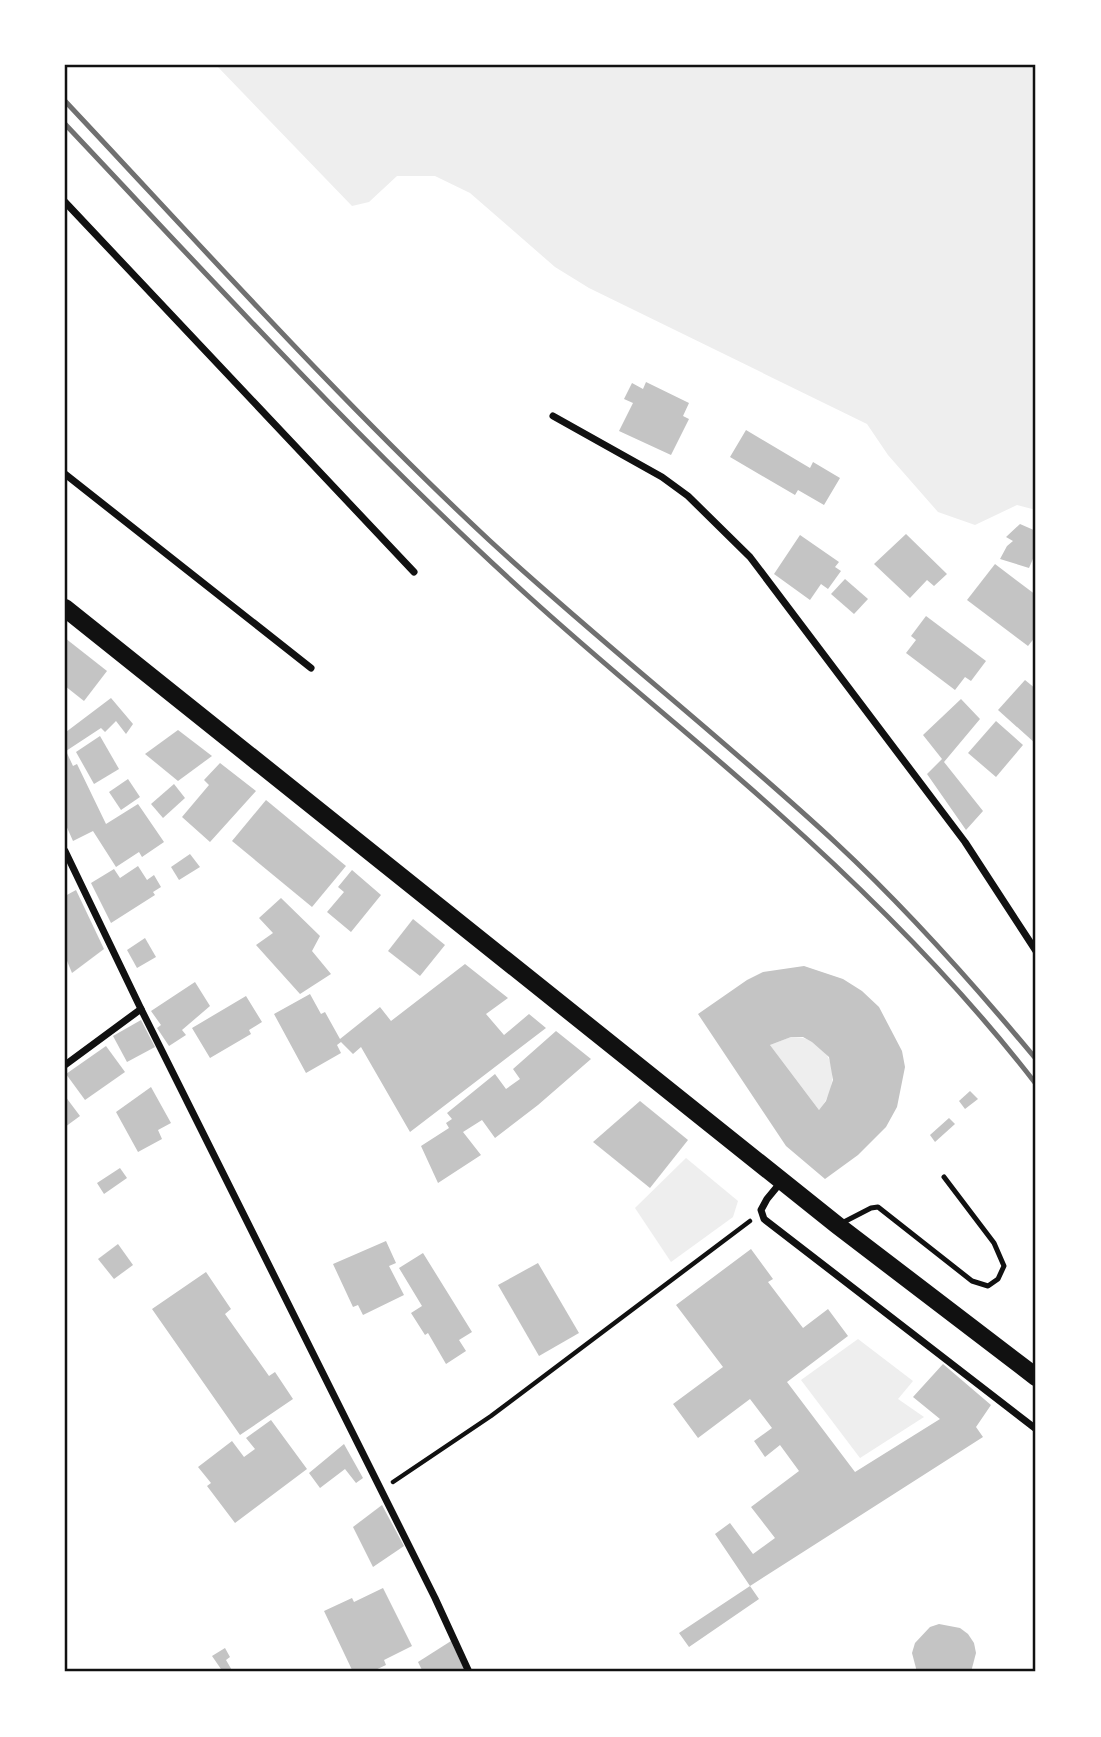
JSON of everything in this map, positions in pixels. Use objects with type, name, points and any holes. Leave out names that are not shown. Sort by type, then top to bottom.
[{"type":"main road","points":[[65,608],[837,1225],[1036,1377]]},
{"type":"street","points":[[65,202],[414,572]]},
{"type":"street","points":[[553,416],[662,477],[688,496],[750,557],[965,842],[1036,951]]},
{"type":"street","points":[[65,474],[311,668]]},
{"type":"street","points":[[65,851],[452,1632],[469,1672]]},
{"type":"street","points":[[65,1065],[141,1009]]},
{"type":"street","points":[[782,1181],[761,1210],[764,1219],[1036,1429]]},
{"type":"lane","points":[[837,1225],[878,1207],[972,1282],[988,1286],[998,1279],[1004,1266],[994,1243],[944,1177]]},
{"type":"path","points":[[381,1491],[491,1416],[761,1210]]},
{"type":"shaded area","points":[[216,65],[1036,65],[1036,510],[1017,505],[975,525],[938,512],[888,455],[867,424],[589,288],[555,267],[470,193],[435,176],[397,176],[369,202],[352,206]]},
{"type":"shaded area","points":[[791,1037],[817,1044],[830,1062],[831,1086],[819,1110],[770,1045]]},
{"type":"shaded area","points":[[686,1158],[738,1201],[733,1217],[671,1262],[635,1208]]},
{"type":"shaded area","points":[[858,1339],[913,1381],[898,1399],[924,1417],[860,1458],[801,1380]]},
{"type":"building","points":[[646,382],[689,403],[683,416],[689,419],[671,455],[619,431],[633,403],[624,399],[632,383],[643,389]]},
{"type":"building","points":[[746,430],[810,468],[813,462],[840,478],[824,505],[798,490],[795,495],[730,457]]},
{"type":"building","points":[[1020,524],[1036,531],[1036,552],[1029,568],[1000,559],[1013,541],[1006,537]]},
{"type":"building","points":[[906,534],[947,574],[934,586],[927,580],[910,598],[874,564]]},
{"type":"building","points":[[800,535],[839,562],[835,567],[841,571],[828,589],[821,584],[810,600],[774,574]]},
{"type":"building","points":[[995,564],[1036,595],[1036,636],[1028,646],[967,600]]},
{"type":"building","points":[[845,579],[868,599],[854,614],[831,594]]},
{"type":"building","points":[[926,616],[986,661],[971,681],[965,677],[955,690],[906,653],[916,640],[911,636]]},
{"type":"building","points":[[65,638],[107,671],[84,701],[65,686]]},
{"type":"building","points":[[1025,680],[1036,689],[1036,744],[998,710]]},
{"type":"building","points":[[111,698],[133,724],[126,734],[116,721],[105,732],[101,728],[66,751],[73,766],[77,764],[106,824],[138,804],[164,842],[142,857],[139,852],[116,867],[93,831],[73,841],[65,823],[65,730],[66,732]]},
{"type":"building","points":[[961,699],[980,719],[944,762],[983,811],[966,830],[927,774],[942,759],[923,735]]},
{"type":"building","points":[[996,721],[1023,745],[996,777],[968,753]]},
{"type":"building","points":[[178,730],[212,756],[178,781],[145,754]]},
{"type":"building","points":[[100,736],[119,769],[94,784],[76,752]]},
{"type":"building","points":[[220,763],[256,791],[210,842],[182,817],[209,785],[204,780]]},
{"type":"building","points":[[128,779],[140,797],[121,810],[109,792]]},
{"type":"building","points":[[174,784],[185,798],[163,818],[151,804]]},
{"type":"building","points":[[266,800],[346,866],[312,907],[232,841]]},
{"type":"building","points":[[190,854],[200,867],[179,880],[171,867]]},
{"type":"building","points":[[138,866],[147,880],[154,875],[161,887],[153,892],[155,895],[111,923],[91,883],[114,869],[120,878]]},
{"type":"building","points":[[352,870],[381,895],[351,932],[327,912],[344,892],[338,887]]},
{"type":"building","points":[[76,890],[104,949],[72,973],[65,956],[65,896]]},
{"type":"building","points":[[281,898],[320,936],[312,951],[331,974],[300,994],[256,945],[273,933],[259,918]]},
{"type":"building","points":[[413,919],[445,945],[420,976],[388,951]]},
{"type":"building","points":[[145,938],[156,957],[137,968],[127,950]]},
{"type":"building","points":[[465,964],[508,998],[486,1014],[504,1035],[529,1014],[546,1028],[410,1132],[361,1047],[353,1054],[341,1042],[337,1045],[341,1053],[306,1073],[274,1014],[310,994],[321,1014],[325,1012],[340,1039],[380,1007],[391,1021]]},
{"type":"building","points":[[804,966],[843,979],[862,991],[879,1007],[902,1051],[905,1067],[897,1107],[886,1127],[858,1155],[825,1179],[786,1146],[698,1014],[763,972]],"holes":[[[791,1037],[803,1037],[829,1057],[833,1080],[826,1101],[819,1110],[770,1045]]]},
{"type":"building","points":[[195,982],[210,1006],[182,1030],[186,1035],[169,1046],[157,1028],[161,1025],[151,1011]]},
{"type":"building","points":[[246,996],[262,1022],[249,1030],[251,1034],[210,1058],[192,1028]]},
{"type":"building","points":[[141,1020],[155,1047],[127,1062],[113,1036]]},
{"type":"building","points":[[556,1031],[591,1059],[495,1138],[482,1120],[463,1132],[481,1155],[438,1183],[421,1146],[449,1128],[446,1123],[452,1119],[447,1113],[495,1074],[506,1089],[520,1079],[513,1069]]},
{"type":"building","points":[[106,1046],[125,1072],[85,1100],[66,1074]]},
{"type":"building","points":[[151,1087],[171,1123],[158,1130],[162,1139],[138,1152],[116,1112]]},
{"type":"building","points":[[970,1091],[978,1099],[965,1109],[959,1101]]},
{"type":"building","points":[[65,1096],[80,1116],[65,1127]]},
{"type":"building","points":[[640,1101],[688,1140],[650,1188],[593,1142]]},
{"type":"building","points":[[949,1118],[955,1124],[935,1142],[930,1135]]},
{"type":"building","points":[[120,1168],[127,1178],[104,1194],[97,1183]]},
{"type":"building","points":[[386,1241],[396,1263],[389,1266],[404,1295],[363,1315],[358,1305],[353,1307],[333,1264]]},
{"type":"building","points":[[118,1244],[133,1265],[114,1279],[98,1259]]},
{"type":"building","points":[[751,1249],[773,1279],[768,1282],[803,1328],[828,1309],[848,1336],[787,1382],[855,1472],[940,1419],[913,1397],[943,1364],[991,1405],[976,1427],[983,1437],[750,1586],[715,1534],[730,1523],[753,1554],[775,1538],[751,1507],[799,1471],[780,1445],[765,1457],[754,1441],[772,1428],[750,1399],[698,1438],[673,1404],[723,1367],[676,1305]]},
{"type":"building","points":[[423,1253],[472,1332],[459,1340],[466,1351],[446,1364],[428,1333],[425,1335],[411,1313],[422,1306],[399,1268]]},
{"type":"building","points":[[538,1263],[579,1333],[539,1356],[498,1285]]},
{"type":"building","points":[[206,1272],[231,1309],[225,1314],[269,1376],[275,1372],[293,1399],[240,1435],[152,1309]]},
{"type":"building","points":[[271,1420],[307,1469],[235,1523],[207,1486],[211,1483],[198,1467],[232,1441],[244,1457],[255,1449],[246,1438]]},
{"type":"building","points":[[344,1444],[363,1478],[356,1483],[345,1469],[320,1488],[309,1473]]},
{"type":"building","points":[[382,1505],[404,1546],[373,1567],[353,1527]]},
{"type":"building","points":[[750,1586],[759,1599],[689,1647],[679,1633]]},
{"type":"building","points":[[383,1588],[412,1646],[384,1660],[386,1665],[371,1672],[353,1672],[324,1611],[352,1598],[354,1602]]},
{"type":"building","points":[[939,1624],[960,1628],[974,1643],[976,1653],[971,1672],[917,1672],[912,1653],[915,1643],[930,1627]]},
{"type":"building","points":[[451,1641],[464,1669],[460,1672],[423,1672],[418,1662]]},
{"type":"building","points":[[225,1648],[230,1657],[226,1660],[233,1672],[223,1672],[212,1656]]},
{"type":"railway","points":[[65,101],[379,434],[532,579],[836,843],[939,948],[1036,1059]]},
{"type":"railway","points":[[65,124],[349,423],[467,539],[558,622],[776,811],[879,908],[945,976],[1036,1084]]}]
